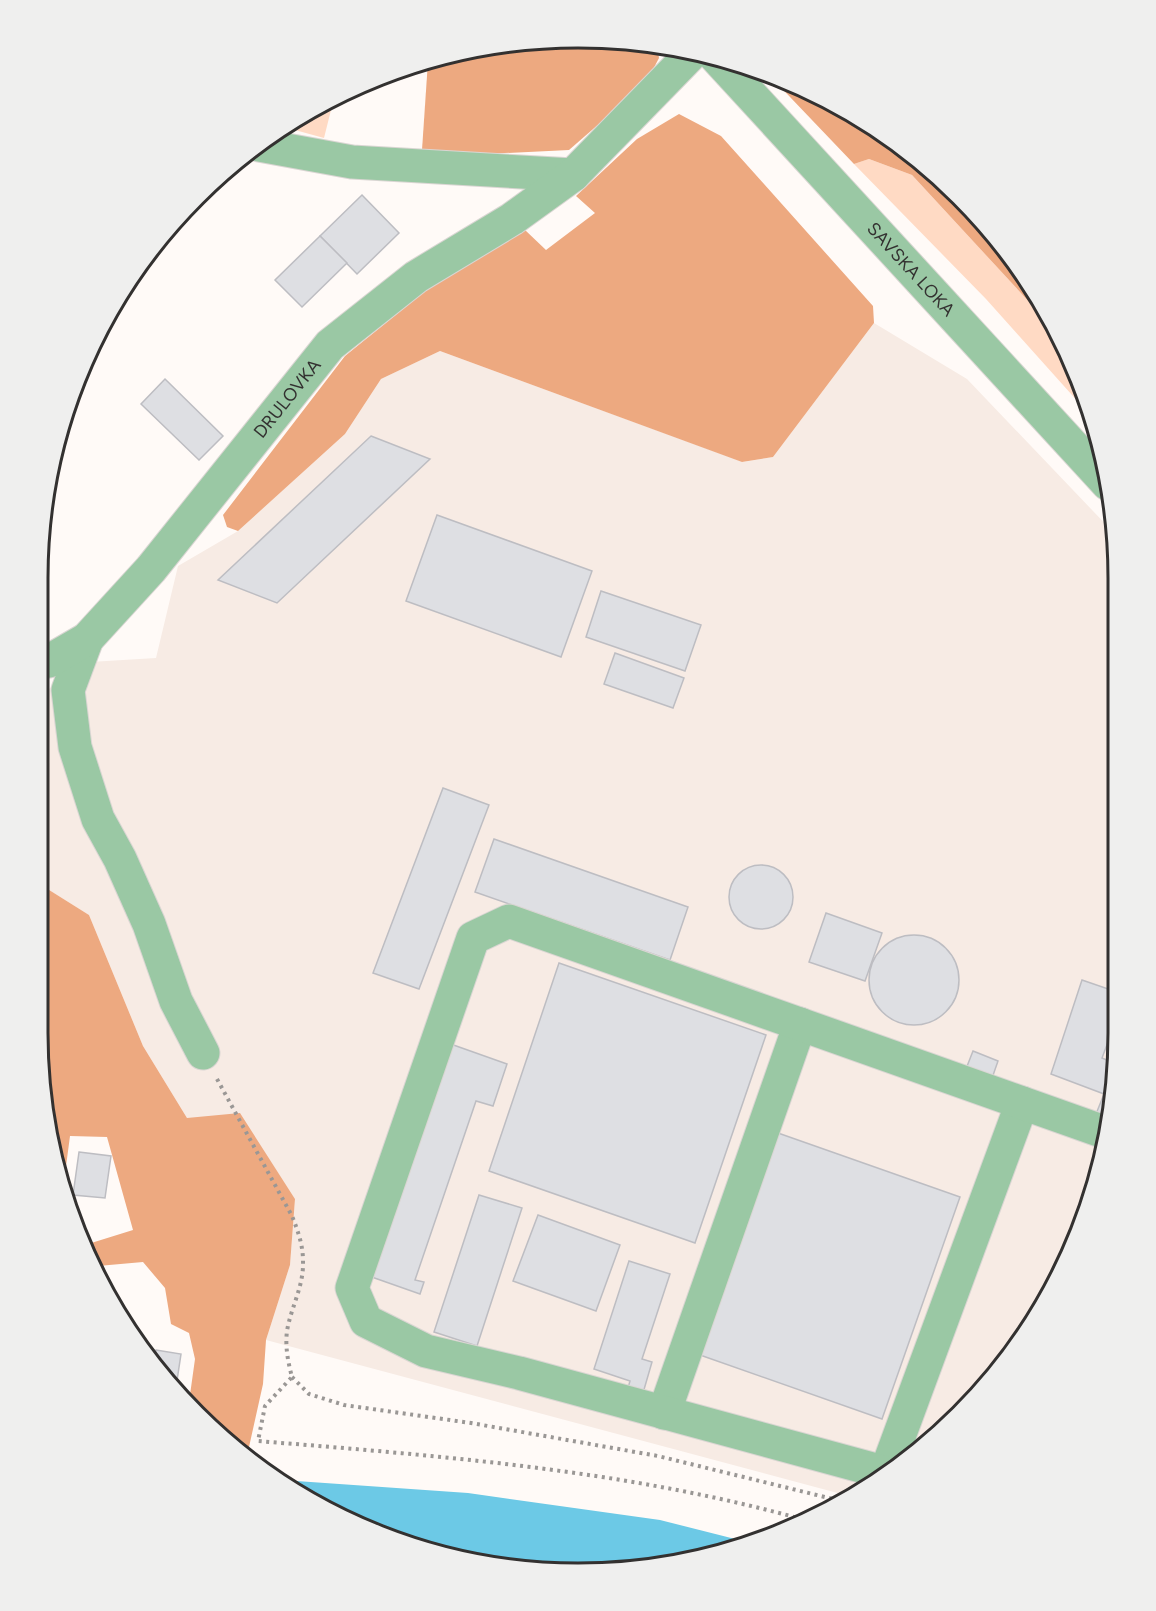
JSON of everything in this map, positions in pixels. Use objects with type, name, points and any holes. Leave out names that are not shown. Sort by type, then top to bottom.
[{"type":"street","name":"DRULOVKA","points":[[48,661],[87,639],[151,569],[330,345],[416,277],[512,219],[573,175],[686,59]]},
{"type":"street","name":"SAVSKA LOKA","points":[[728,70],[1097,472]]},
{"type":"street","points":[[270,147],[352,162],[573,175]]},
{"type":"street","points":[[87,639],[68,690],[75,747],[98,819],[120,859],[148,924],[176,1001],[203,1053]]},
{"type":"street","points":[[879,1469],[426,1351],[366,1321],[352,1288],[473,938],[509,921],[1099,1130]]},
{"type":"street","points":[[664,1413],[800,1024]]},
{"type":"street","points":[[888,1463],[1022,1103]]},
{"type":"path","points":[[203,1053],[254,1151],[292,1216],[301,1239],[303,1263],[298,1296],[287,1330],[286,1355],[292,1377],[309,1394],[344,1405],[471,1423],[658,1456],[831,1498]]},
{"type":"path","points":[[292,1377],[265,1406],[258,1441],[587,1474],[755,1506],[794,1517]]},
{"type":"shaded area","points":[[543,49],[613,49],[658,55],[659,58],[646,83],[569,150],[463,155],[422,150],[427,70],[475,58]]},
{"type":"shaded area","points":[[782,88],[843,119],[872,137],[927,180],[953,203],[998,255],[1032,305],[912,175],[869,159],[854,164]]},
{"type":"shaded area","points":[[331,110],[324,138],[295,130]]},
{"type":"shaded area","points":[[679,114],[721,136],[873,306],[874,323],[773,457],[742,462],[440,351],[381,379],[345,434],[238,531],[227,527],[223,515],[345,356],[435,283],[525,230],[546,250],[595,213],[576,196],[637,139]]},
{"type":"shaded area","points":[[869,159],[912,175],[1032,305],[1068,375],[1078,401],[986,299],[854,164]]},
{"type":"shaded area","points":[[874,323],[967,379],[1105,523],[1107,543],[1108,1033],[1103,1102],[1090,1170],[1068,1236],[1053,1267],[1037,1298],[998,1356],[953,1408],[927,1431],[872,1474],[840,1494],[266,1340],[290,1265],[295,1199],[271,1162],[187,1118],[143,1046],[89,915],[48,889],[48,689],[90,662],[156,658],[178,566],[238,531],[345,434],[381,379],[440,351],[743,462],[773,457]]},
{"type":"shaded area","points":[[48,889],[89,915],[143,1046],[187,1118],[240,1113],[295,1199],[290,1265],[266,1340],[263,1384],[249,1448],[203,1408],[190,1394],[195,1359],[189,1333],[171,1324],[165,1288],[143,1262],[102,1266],[91,1243],[133,1230],[107,1137],[70,1136],[66,1169],[58,1136],[49,1068]]},
{"type":"water","points":[[295,1481],[468,1493],[660,1520],[735,1539],[681,1553],[613,1562],[543,1562],[509,1558],[475,1553],[408,1535],[375,1523]]},
{"type":"building","points":[[362,195],[399,233],[357,274],[320,236]]},
{"type":"building","points":[[320,236],[347,263],[302,307],[275,280]]},
{"type":"building","points":[[165,379],[223,436],[199,460],[141,404]]},
{"type":"building","points":[[371,436],[430,459],[277,603],[218,580]]},
{"type":"building","points":[[437,515],[592,571],[561,657],[406,601]]},
{"type":"building","points":[[601,591],[701,625],[685,671],[586,637]]},
{"type":"building","points":[[615,653],[684,678],[673,708],[604,684]]},
{"type":"building","points":[[443,788],[489,805],[419,989],[373,973]]},
{"type":"building","points":[[494,839],[688,907],[670,960],[475,892]]},
{"type":"building","points":[[761,865],[779,871],[787,879],[793,897],[787,915],[779,923],[761,929],[743,923],[735,915],[729,897],[735,879],[743,871]]},
{"type":"building","points":[[826,913],[882,933],[865,981],[809,962]]},
{"type":"building","points":[[914,935],[931,939],[946,948],[955,963],[959,980],[955,997],[946,1012],[931,1021],[914,1025],[897,1021],[882,1012],[873,997],[869,980],[873,963],[882,948],[897,939]]},
{"type":"building","points":[[559,963],[766,1035],[695,1243],[489,1171]]},
{"type":"building","points":[[1082,980],[1108,989],[1108,1043],[1102,1058],[1107,1060],[1104,1094],[1051,1074]]},
{"type":"building","points":[[445,1042],[507,1064],[493,1106],[476,1101],[415,1280],[424,1282],[420,1294],[366,1275]]},
{"type":"building","points":[[973,1051],[998,1061],[990,1084],[964,1074]]},
{"type":"building","points":[[1104,1094],[1101,1116],[1096,1114]]},
{"type":"building","points":[[778,1133],[960,1197],[882,1419],[700,1355]]},
{"type":"building","points":[[79,1152],[111,1156],[105,1198],[73,1194]]},
{"type":"building","points":[[479,1195],[522,1208],[477,1346],[434,1332]]},
{"type":"building","points":[[538,1215],[620,1245],[596,1311],[513,1281]]},
{"type":"building","points":[[629,1261],[670,1274],[642,1359],[652,1362],[643,1393],[628,1388],[630,1381],[594,1369]]},
{"type":"building","points":[[156,1350],[181,1354],[177,1379],[158,1356]]}]
